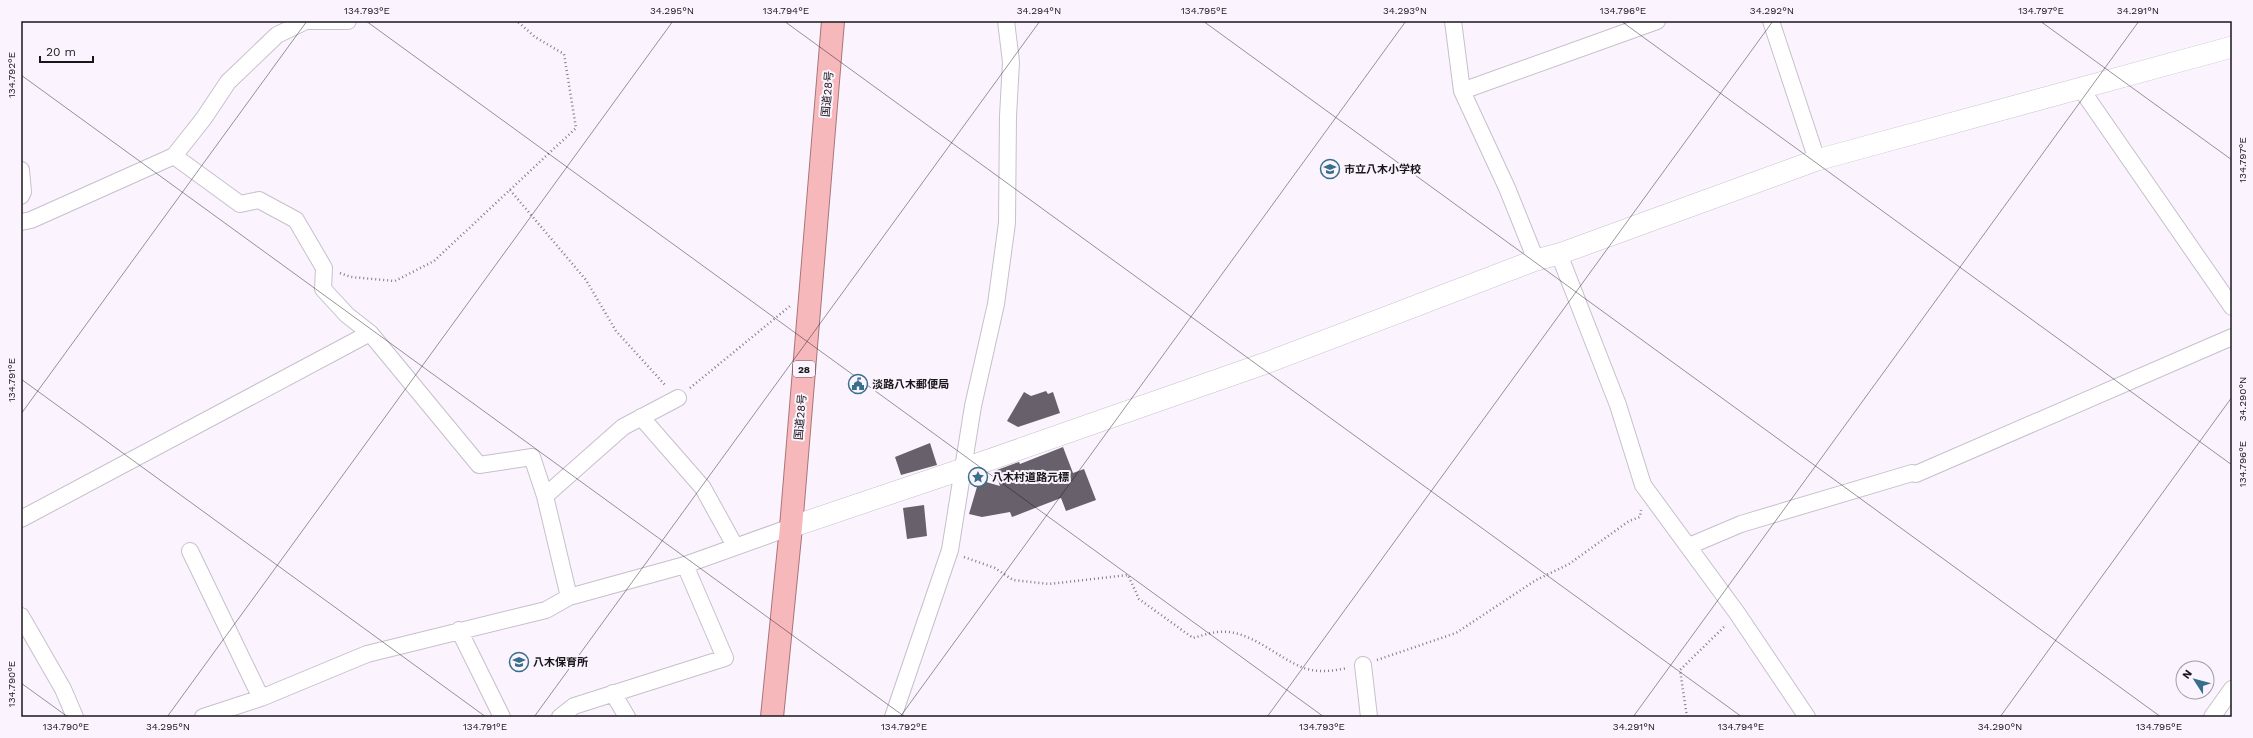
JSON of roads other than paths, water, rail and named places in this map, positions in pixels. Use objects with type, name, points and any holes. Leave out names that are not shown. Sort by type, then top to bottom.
[{"type":"highway","name":"国道28号","points":[[772,717],[791,526],[833,21]]},
{"type":"street","points":[[21,222],[31,220],[174,156],[204,118],[228,82],[277,35],[306,21],[348,21]]},
{"type":"street","points":[[893,717],[950,550],[973,406],[996,304],[1007,223],[1008,116],[1011,62],[1006,21]]},
{"type":"street","points":[[1453,21],[1462,91],[1507,188],[1536,260]]},
{"type":"street","points":[[1462,91],[1657,21]]},
{"type":"street","points":[[1771,21],[1818,160]]},
{"type":"street","points":[[203,717],[261,698],[367,654],[459,630],[546,610],[569,597],[685,564],[791,526],[963,469],[1266,363],[1536,260],[1559,254],[1818,160],[2232,47]]},
{"type":"street","points":[[2081,89],[2232,307]]},
{"type":"street","points":[[174,156],[240,204],[259,200],[296,220],[324,268],[323,289],[347,315],[370,334],[479,465],[532,457],[545,496],[569,597]]},
{"type":"street","points":[[21,170],[23,192],[21,196]]},
{"type":"street","points":[[1559,254],[1618,405],[1643,485],[1737,613],[1807,717]]},
{"type":"street","points":[[21,519],[370,334]]},
{"type":"street","points":[[1689,546],[1741,524],[1912,473],[1916,474],[2232,337]]},
{"type":"street","points":[[545,496],[623,427],[678,398]]},
{"type":"street","points":[[641,417],[703,488],[735,546]]},
{"type":"street","points":[[190,550],[261,698]]},
{"type":"street","points":[[560,717],[574,706],[724,658],[685,564]]},
{"type":"street","points":[[21,616],[63,688],[75,717]]},
{"type":"street","points":[[459,630],[502,717]]},
{"type":"street","points":[[1363,665],[1369,717]]},
{"type":"street","points":[[2212,717],[2232,689]]},
{"type":"street","points":[[613,693],[628,717]]},
{"type":"place","name":"市立八木小学校","points":[[1330,169]]},
{"type":"place","name":"淡路八木郵便局","points":[[858,384]]},
{"type":"place","name":"八木村道路元標","points":[[978,477]]},
{"type":"place","name":"八木保育所","points":[[519,662]]}]
